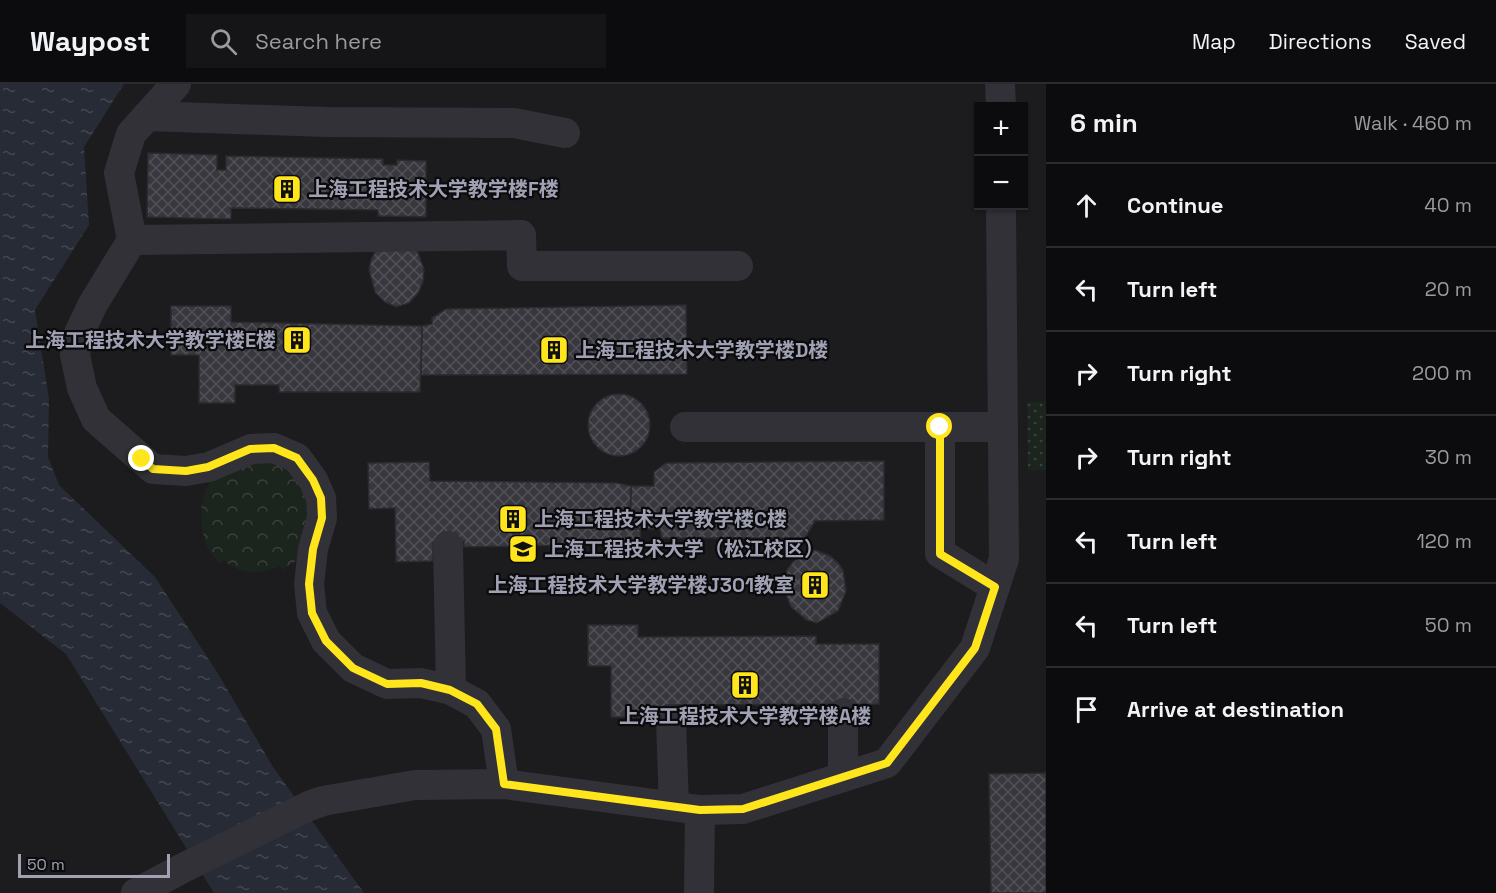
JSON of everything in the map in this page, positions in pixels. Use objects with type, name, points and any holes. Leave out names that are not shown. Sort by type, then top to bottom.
[{"type":"lane","points":[[176,84],[131,134],[119,173],[132,240],[93,304],[79,333],[75,355],[82,388],[96,419],[153,469],[186,471],[208,467],[250,449],[274,448],[297,458],[313,480],[321,498],[322,518],[313,549],[309,584],[312,613],[326,641],[353,668],[387,684],[421,683],[450,690],[477,704],[496,729],[504,784]]},
{"type":"lane","points":[[1000,84],[1000,102]]},
{"type":"lane","points":[[147,116],[326,122],[514,123],[565,133]]},
{"type":"lane","points":[[136,893],[323,801],[416,785],[504,784],[687,808],[743,809],[887,763],[975,648],[1004,559],[1001,210]]},
{"type":"lane","points":[[132,240],[521,235],[522,266],[738,266]]},
{"type":"lane","points":[[685,427],[1003,427]]},
{"type":"lane","points":[[940,427],[940,554],[995,587]]},
{"type":"lane","points":[[448,546],[450,690]]},
{"type":"lane","points":[[843,713],[843,777]]},
{"type":"lane","points":[[671,720],[699,893]]},
{"type":"shaded area","name":"上海工程技术大学（松江校区）","points":[[0,84],[1046,84],[1046,893],[0,893]]},
{"type":"green space","points":[[1027,402],[1046,402],[1046,470],[1028,470]]},
{"type":"green space","points":[[280,460],[321,498],[297,560],[283,570],[280,566],[258,572],[237,569],[224,560],[220,564],[208,548],[202,526],[202,502],[211,481],[229,466]]},
{"type":"water","points":[[0,84],[124,84],[84,147],[89,225],[35,310],[49,399],[48,457],[59,485],[155,577],[217,672],[273,767],[364,893],[214,893],[66,654],[0,603]]},
{"type":"building","name":"上海工程技术大学教学楼F楼","points":[[148,153],[217,155],[217,170],[226,170],[226,156],[383,159],[383,165],[397,165],[397,160],[426,161],[426,217],[378,216],[378,210],[231,208],[231,219],[147,217]]},
{"type":"building","points":[[376,250],[417,250],[424,269],[423,282],[418,293],[409,303],[396,307],[385,302],[375,292],[369,270]]},
{"type":"building","name":"上海工程技术大学教学楼D楼","points":[[686,305],[687,374],[421,375],[422,326],[432,324],[432,318],[446,309]]},
{"type":"building","name":"上海工程技术大学教学楼E楼","points":[[171,306],[231,306],[231,322],[422,326],[420,392],[279,392],[279,385],[235,385],[235,403],[199,403],[199,355],[171,355]]},
{"type":"building","points":[[619,394],[641,403],[650,425],[641,447],[619,456],[597,447],[588,425],[597,403]]},
{"type":"building","points":[[884,461],[884,520],[815,521],[805,538],[662,538],[660,529],[630,529],[631,486],[654,486],[654,472],[666,463]]},
{"type":"building","name":"上海工程技术大学教学楼C楼","points":[[429,462],[430,481],[617,483],[631,486],[630,529],[640,529],[641,544],[464,547],[464,541],[433,542],[433,561],[396,562],[395,508],[369,509],[368,463]]},
{"type":"building","name":"上海工程技术大学教学楼J301教室","points":[[815,550],[830,556],[838,563],[843,570],[846,591],[838,611],[817,623],[807,620],[791,607],[784,589],[787,570],[793,562]]},
{"type":"building","name":"上海工程技术大学教学楼A楼","points":[[588,625],[638,625],[638,637],[816,636],[816,644],[879,644],[879,704],[666,705],[666,717],[611,717],[611,666],[588,666]]},
{"type":"building","points":[[1046,773],[1046,893],[991,893],[989,774]]},
{"type":"place","name":"上海工程技术大学教学楼F楼","points":[[287,189]]},
{"type":"place","name":"上海工程技术大学教学楼E楼","points":[[297,340]]},
{"type":"place","name":"上海工程技术大学教学楼D楼","points":[[554,350]]},
{"type":"place","name":"上海工程技术大学教学楼C楼","points":[[513,519]]},
{"type":"place","name":"上海工程技术大学（松江校区）","points":[[523,549]]},
{"type":"place","name":"上海工程技术大学教学楼J301教室","points":[[815,585]]},
{"type":"place","name":"上海工程技术大学教学楼A楼","points":[[745,685]]},
{"type":"route","points":[[142,459],[153,469],[186,471],[208,467],[250,449],[274,448],[297,458],[313,480],[321,498],[322,518],[313,549],[309,584],[312,613],[326,641],[353,668],[387,684],[421,683],[450,690],[477,704],[496,729],[504,784],[700,810],[743,809],[887,763],[975,648],[995,587],[940,554],[940,427]]}]
